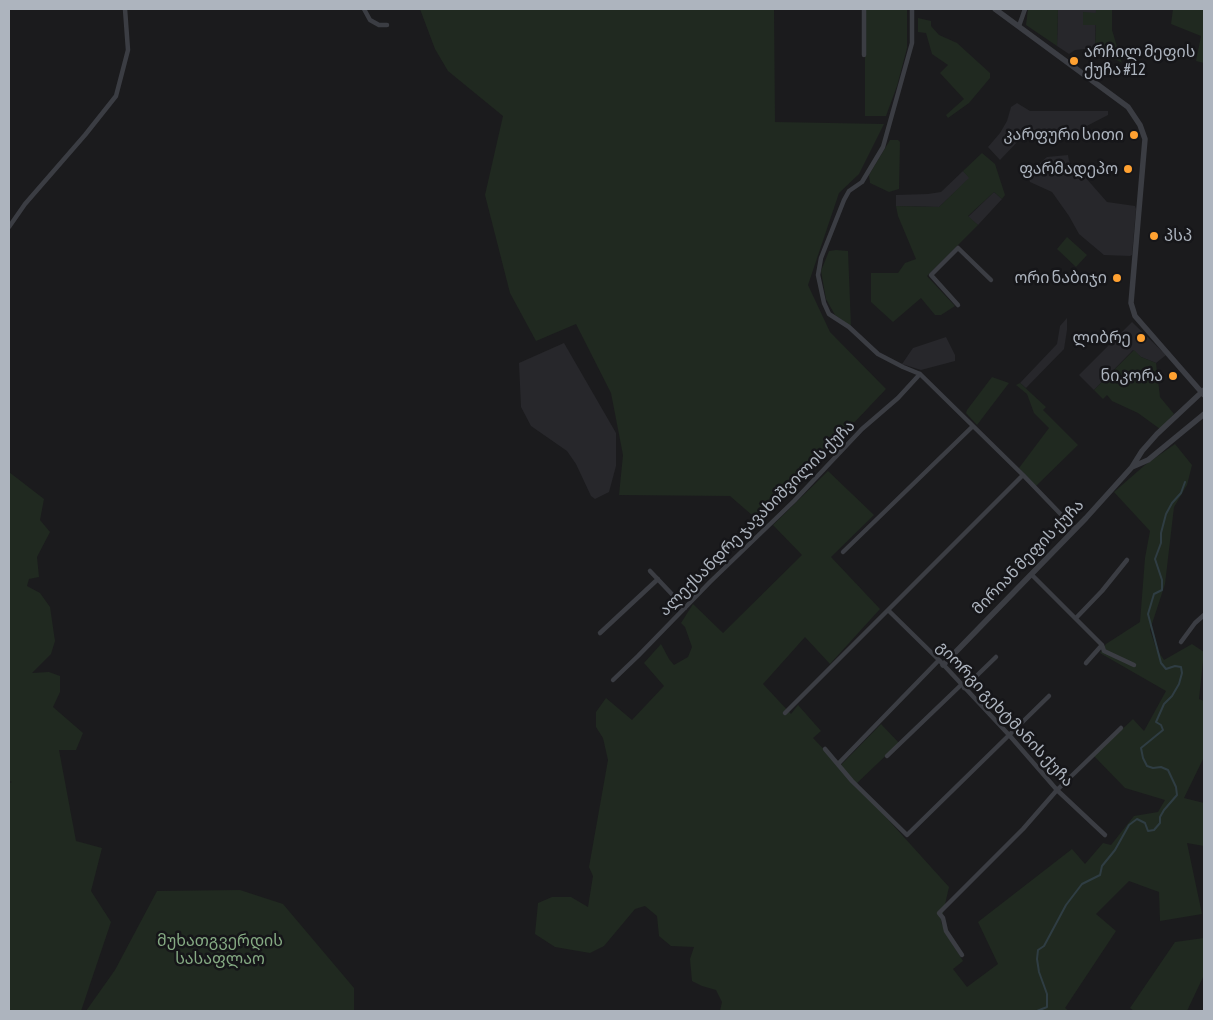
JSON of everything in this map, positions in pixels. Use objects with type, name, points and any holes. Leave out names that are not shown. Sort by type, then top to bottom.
[{"type":"street","points":[[9,227],[25,204],[116,96],[128,50],[125,9]]},
{"type":"street","points":[[364,9],[370,20],[379,25],[387,25]]},
{"type":"street","points":[[864,9],[864,55]]},
{"type":"street","points":[[912,9],[912,43],[884,148],[862,182],[848,190],[821,258],[818,275],[824,303],[830,314],[849,327],[878,354],[920,374],[1075,529]]},
{"type":"street","points":[[995,9],[1128,107],[1140,124],[1145,139],[1131,303],[1135,316],[1204,392]]},
{"type":"street","points":[[1019,26],[1025,9]]},
{"type":"street","points":[[958,305],[931,275],[958,248],[991,280]]},
{"type":"street","name":"ალექსანდრე ჯავახიშვილის ქუჩა","points":[[613,680],[788,507],[862,429],[898,398],[920,374]]},
{"type":"street","name":"მირიან მეფის ქუჩა","points":[[941,663],[1032,575],[1132,467],[1142,451],[1157,434],[1204,392]]},
{"type":"street","name":"მირიან მეფის ქუჩა","points":[[1132,467],[1150,458],[1204,414]]},
{"type":"street","points":[[843,552],[973,426]]},
{"type":"street","points":[[1142,451],[1143,455],[1150,458]]},
{"type":"street","points":[[786,713],[1023,475]]},
{"type":"street","points":[[1076,618],[1102,591],[1127,560]]},
{"type":"street","points":[[650,571],[685,608]]},
{"type":"street","points":[[1032,575],[1102,645],[1104,652],[1134,665]]},
{"type":"street","points":[[600,633],[658,579]]},
{"type":"street","name":"გიორგი გეხტმანის ქუჩა","points":[[888,610],[1010,736],[1057,790],[1105,835]]},
{"type":"street","points":[[1181,642],[1195,623],[1204,615]]},
{"type":"street","points":[[1086,663],[1102,645]]},
{"type":"street","points":[[887,756],[996,657]]},
{"type":"street","points":[[838,764],[941,663]]},
{"type":"street","points":[[824,749],[852,781],[907,835],[1049,696]]},
{"type":"street","points":[[962,955],[946,931],[944,918],[939,913],[1023,829],[1057,790],[1121,728]]},
{"type":"shaded area","points":[[1058,9],[1096,9],[1095,48],[1075,50],[1069,54],[1057,46]]},
{"type":"shaded area","points":[[1017,103],[1030,111],[1108,111],[1108,115],[1077,131],[1034,130],[1024,135],[1000,160],[988,147],[1007,121],[1011,107]]},
{"type":"shaded area","points":[[1068,155],[1069,161],[1076,171],[1085,177],[1107,202],[1135,206],[1132,255],[1104,255],[1079,234],[1052,192],[1030,182],[1027,174],[1047,157]]},
{"type":"shaded area","points":[[963,171],[970,178],[939,207],[896,206],[896,195],[941,192]]},
{"type":"shaded area","points":[[994,192],[1002,199],[978,225],[968,217]]},
{"type":"shaded area","points":[[1067,318],[1064,349],[1026,388],[1020,383],[1057,344],[1060,326]]},
{"type":"shaded area","points":[[1132,322],[1166,355],[1156,363],[1141,357],[1133,350],[1094,390],[1079,375]]},
{"type":"shaded area","points":[[946,337],[955,355],[955,361],[921,370],[902,364],[913,348]]},
{"type":"shaded area","points":[[564,343],[616,433],[616,466],[609,492],[595,499],[591,496],[576,464],[567,451],[531,426],[521,407],[519,363]]},
{"type":"green space","points":[[420,9],[774,9],[775,122],[884,124],[859,174],[839,193],[808,285],[830,332],[886,389],[760,522],[730,496],[619,495],[623,455],[611,393],[576,324],[536,341],[510,293],[485,195],[503,116],[448,71],[435,49]]},
{"type":"green space","points":[[865,9],[907,9],[907,48],[897,86],[886,116],[865,116]]},
{"type":"green space","points":[[1028,9],[1058,9],[1057,46],[1026,25]]},
{"type":"green space","points":[[1096,9],[1112,9],[1112,30],[1122,63],[1095,48],[1096,25],[1083,25],[1083,12],[1096,13]]},
{"type":"green space","points":[[1173,9],[1204,9],[1204,63],[1196,61],[1201,36],[1171,24]]},
{"type":"green space","points":[[918,18],[931,21],[931,26],[939,35],[957,43],[990,73],[990,78],[969,103],[948,118],[946,115],[964,99],[940,73],[948,65],[932,54],[926,33],[918,32]]},
{"type":"green space","points":[[890,140],[898,140],[900,142],[899,189],[889,192],[870,183],[869,175]]},
{"type":"green space","points":[[982,153],[995,164],[1005,195],[1002,199],[994,192],[968,216],[978,225],[927,276],[955,306],[941,315],[935,315],[921,298],[893,322],[871,302],[871,273],[898,273],[905,263],[916,259],[898,216],[896,206],[939,207],[969,178],[963,171]]},
{"type":"green space","points":[[1067,237],[1087,255],[1076,267],[1057,249]]},
{"type":"green space","points":[[829,251],[848,251],[851,327],[835,315],[826,299],[821,271]]},
{"type":"green space","points":[[1134,350],[1141,357],[1156,363],[1160,397],[1174,414],[1160,429],[1138,413],[1112,401],[1107,395],[1103,399],[1094,390]]},
{"type":"green space","points":[[992,377],[1009,383],[977,425],[966,413]]},
{"type":"green space","points":[[1020,383],[1046,407],[1043,410],[1078,445],[1036,486],[1019,468],[1049,428],[1034,413],[1027,394],[1016,385]]},
{"type":"green space","points":[[1175,444],[1192,465],[1187,485],[1174,507],[1165,584],[1150,630],[1156,648],[1164,660],[1192,644],[1204,652],[1199,699],[1204,701],[1204,757],[1184,798],[1204,803],[1204,846],[1187,843],[1202,914],[1160,921],[1159,892],[1129,881],[1096,914],[1116,931],[1065,1008],[1069,1011],[720,1011],[722,1002],[716,990],[692,981],[690,959],[694,947],[671,946],[659,936],[657,916],[645,906],[635,909],[604,946],[590,953],[555,947],[535,934],[538,903],[552,897],[571,897],[588,907],[593,876],[589,867],[608,760],[603,738],[596,727],[596,712],[606,698],[632,720],[664,686],[644,663],[661,644],[674,665],[688,657],[692,647],[685,627],[681,623],[693,604],[723,633],[802,555],[773,525],[828,471],[874,515],[831,557],[880,609],[830,664],[805,637],[763,684],[791,714],[798,705],[821,731],[813,738],[840,766],[881,724],[899,743],[856,784],[949,887],[941,922],[963,961],[953,969],[967,987],[998,964],[978,922],[1072,849],[1085,864],[1103,843],[1111,845],[1134,816],[1158,812],[1165,800],[1125,788],[1094,756],[1133,719],[1144,731],[1166,691],[1100,653],[1106,644],[1140,622],[1145,558],[1150,531],[1114,492],[1145,465]]},
{"type":"green space","name":"მუხათგვერდის სასაფლაო","points":[[9,472],[44,499],[40,520],[50,532],[37,557],[39,577],[29,579],[27,586],[40,593],[50,607],[55,641],[51,654],[32,673],[49,672],[60,676],[60,692],[53,707],[83,733],[76,750],[59,750],[76,841],[102,848],[91,891],[111,922],[81,1011],[9,1011],[9,783],[12,782],[9,781]]},
{"type":"green space","name":"მუხათგვერდის სასაფლაო","points":[[240,890],[283,904],[354,988],[354,1011],[86,1011],[115,970],[157,891]]},
{"type":"green space","points":[[1204,938],[1204,975],[1187,1011],[1134,1011],[1130,1008],[1175,942]]},
{"type":"waterway","points":[[1037,1011],[1047,1007],[1047,994],[1039,972],[1038,950],[1044,946],[1066,905],[1082,884],[1100,875],[1102,866],[1115,850],[1129,825],[1137,819],[1145,823],[1148,831],[1154,830],[1160,823],[1160,817],[1164,810],[1177,795],[1176,787],[1168,770],[1161,767],[1153,768],[1147,766],[1141,748],[1163,730],[1161,725],[1156,722],[1164,704],[1172,696],[1179,684],[1182,673],[1181,667],[1175,666],[1166,669],[1161,663],[1148,614],[1154,594],[1162,590],[1162,580],[1155,559],[1161,543],[1161,533],[1166,514],[1172,503],[1181,493],[1185,482]]},
{"type":"place","name":"არჩილ მეფის ქუჩა #12","points":[[1074,61]]},
{"type":"place","name":"კარფური სითი","points":[[1134,135]]},
{"type":"place","name":"ფარმადეპო","points":[[1128,169]]},
{"type":"place","name":"პსპ","points":[[1154,236]]},
{"type":"place","name":"ორი ნაბიჯი","points":[[1117,278]]},
{"type":"place","name":"ლიბრე","points":[[1141,338]]},
{"type":"place","name":"ნიკორა","points":[[1173,376]]}]
